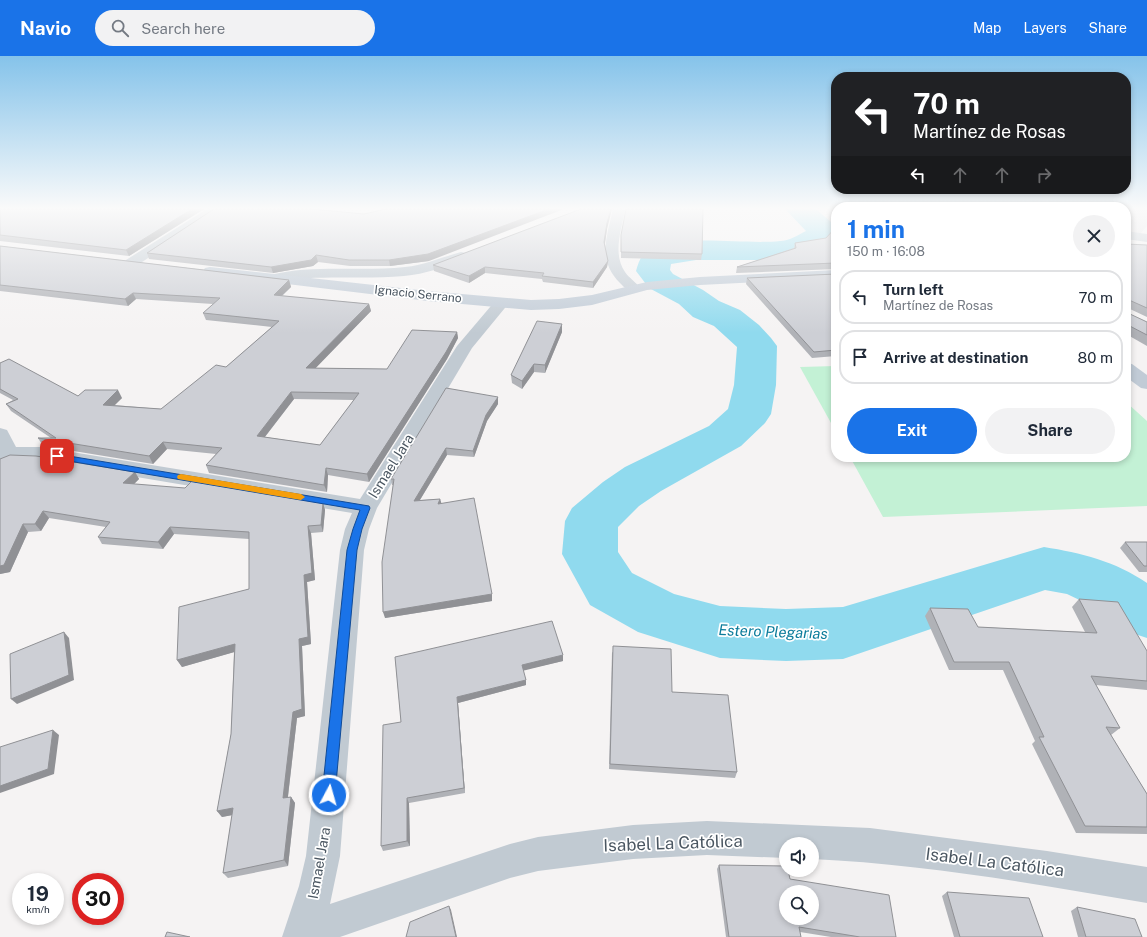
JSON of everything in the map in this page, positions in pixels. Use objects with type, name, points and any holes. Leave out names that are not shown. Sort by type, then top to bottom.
[{"type":"street","points":[[131,263],[151,250]]},
{"type":"street","points":[[611,250],[617,271],[640,287]]},
{"type":"street","points":[[275,278],[309,272],[371,273],[416,270],[439,264],[475,251]]},
{"type":"street","points":[[115,261],[154,265]]},
{"type":"street","name":"Ignacio Serrano","points":[[193,270],[531,305],[559,304],[592,300],[640,287],[700,281],[831,274]]},
{"type":"street","name":"Ismael Jara","points":[[302,934],[317,886],[323,856],[352,550],[357,529],[366,508],[465,346],[501,303]]},
{"type":"street","points":[[1131,372],[1147,384]]},
{"type":"street","points":[[0,434],[5,458],[20,453],[41,454],[366,508]]},
{"type":"street","name":"Isabel La Católica","points":[[302,934],[510,861],[538,854],[648,841],[707,838],[870,845],[1047,868],[1147,885]]},
{"type":"green space","points":[[831,366],[831,423],[800,367]]},
{"type":"green space","points":[[1131,407],[1147,421],[1147,506],[883,517],[853,462],[1131,462]]},
{"type":"building","points":[[0,250],[35,250],[289,280],[274,295],[369,304],[306,368],[387,369],[412,330],[457,332],[446,352],[367,474],[326,468],[324,485],[206,465],[222,448],[163,442],[149,456],[38,438],[56,438],[6,404],[18,399],[0,389],[0,363],[9,359],[78,396],[85,390],[118,390],[103,405],[161,409],[216,365],[226,367],[279,321],[203,313],[220,298],[133,293],[125,299],[0,285]],"holes":[[[291,392],[359,393],[320,445],[257,436]]]},
{"type":"building","points":[[151,250],[438,250],[428,254],[389,260],[349,260],[316,255],[311,260],[271,267],[147,253]]},
{"type":"building","points":[[472,250],[606,250],[608,261],[593,282],[542,276],[544,273],[485,267],[469,276],[433,265]]},
{"type":"building","points":[[621,250],[702,250],[702,254],[621,252]]},
{"type":"building","points":[[789,250],[831,250],[831,263],[737,267]]},
{"type":"building","points":[[1131,250],[1147,250],[1147,308],[1131,301]]},
{"type":"building","points":[[831,274],[831,350],[814,352],[747,278]]},
{"type":"building","points":[[1131,314],[1147,322],[1147,335],[1131,327]]},
{"type":"building","points":[[537,321],[562,324],[545,365],[534,364],[522,381],[511,375]]},
{"type":"building","points":[[446,388],[498,397],[486,415],[473,451],[446,448],[414,501],[440,499],[438,504],[474,498],[492,594],[383,612],[382,562],[394,479],[391,479]]},
{"type":"building","points":[[10,455],[36,456],[135,472],[123,483],[185,488],[192,481],[323,503],[321,525],[308,526],[312,573],[304,575],[308,637],[299,639],[302,709],[293,712],[283,798],[291,797],[284,860],[223,873],[233,808],[217,811],[231,734],[235,644],[177,660],[179,607],[249,589],[249,532],[170,527],[158,542],[98,537],[110,522],[43,511],[35,524],[23,524],[4,565],[0,566],[0,459]]},
{"type":"building","points":[[1125,542],[1147,542],[1147,566],[1144,566]]},
{"type":"building","points":[[1079,599],[1118,602],[1147,651],[1147,681],[1091,676],[1120,728],[1106,727],[1147,794],[1147,827],[1085,826],[1039,737],[1044,737],[1009,662],[954,662],[930,608],[968,609],[978,627],[1097,633]]},
{"type":"building","points":[[552,621],[563,655],[522,665],[526,680],[457,697],[464,788],[407,798],[407,841],[381,846],[383,725],[401,722],[395,657]]},
{"type":"building","points":[[64,632],[69,675],[11,699],[10,654]]},
{"type":"building","points":[[613,646],[671,649],[672,692],[728,695],[737,772],[610,764]]},
{"type":"building","points":[[53,730],[48,769],[0,786],[0,747]]},
{"type":"building","points":[[719,865],[779,866],[779,877],[790,877],[790,879],[889,895],[896,937],[860,937],[799,927],[801,937],[729,937]]},
{"type":"building","points":[[947,892],[1029,898],[1043,937],[960,937]]},
{"type":"building","points":[[449,906],[456,937],[406,937],[410,922]]},
{"type":"building","points":[[1077,907],[1135,919],[1142,937],[1086,937]]},
{"type":"building","points":[[167,932],[190,937],[165,937]]},
{"type":"waterway","name":"Estero Plegarias","points":[[714,250],[666,254],[657,259],[653,271],[661,281],[691,297],[706,309],[727,318],[746,333],[757,346],[755,385],[749,414],[725,436],[643,479],[621,494],[591,521],[590,554],[611,589],[659,615],[720,632],[786,635],[843,633],[1044,568],[1078,574],[1113,590],[1147,614]]},
{"type":"waterway","name":"Estero Plegarias","points":[[723,250],[783,250]]},
{"type":"slow traffic","points":[[181,477],[301,497]]},
{"type":"route","points":[[57,456],[366,508],[357,529],[352,550],[329,795]]}]
